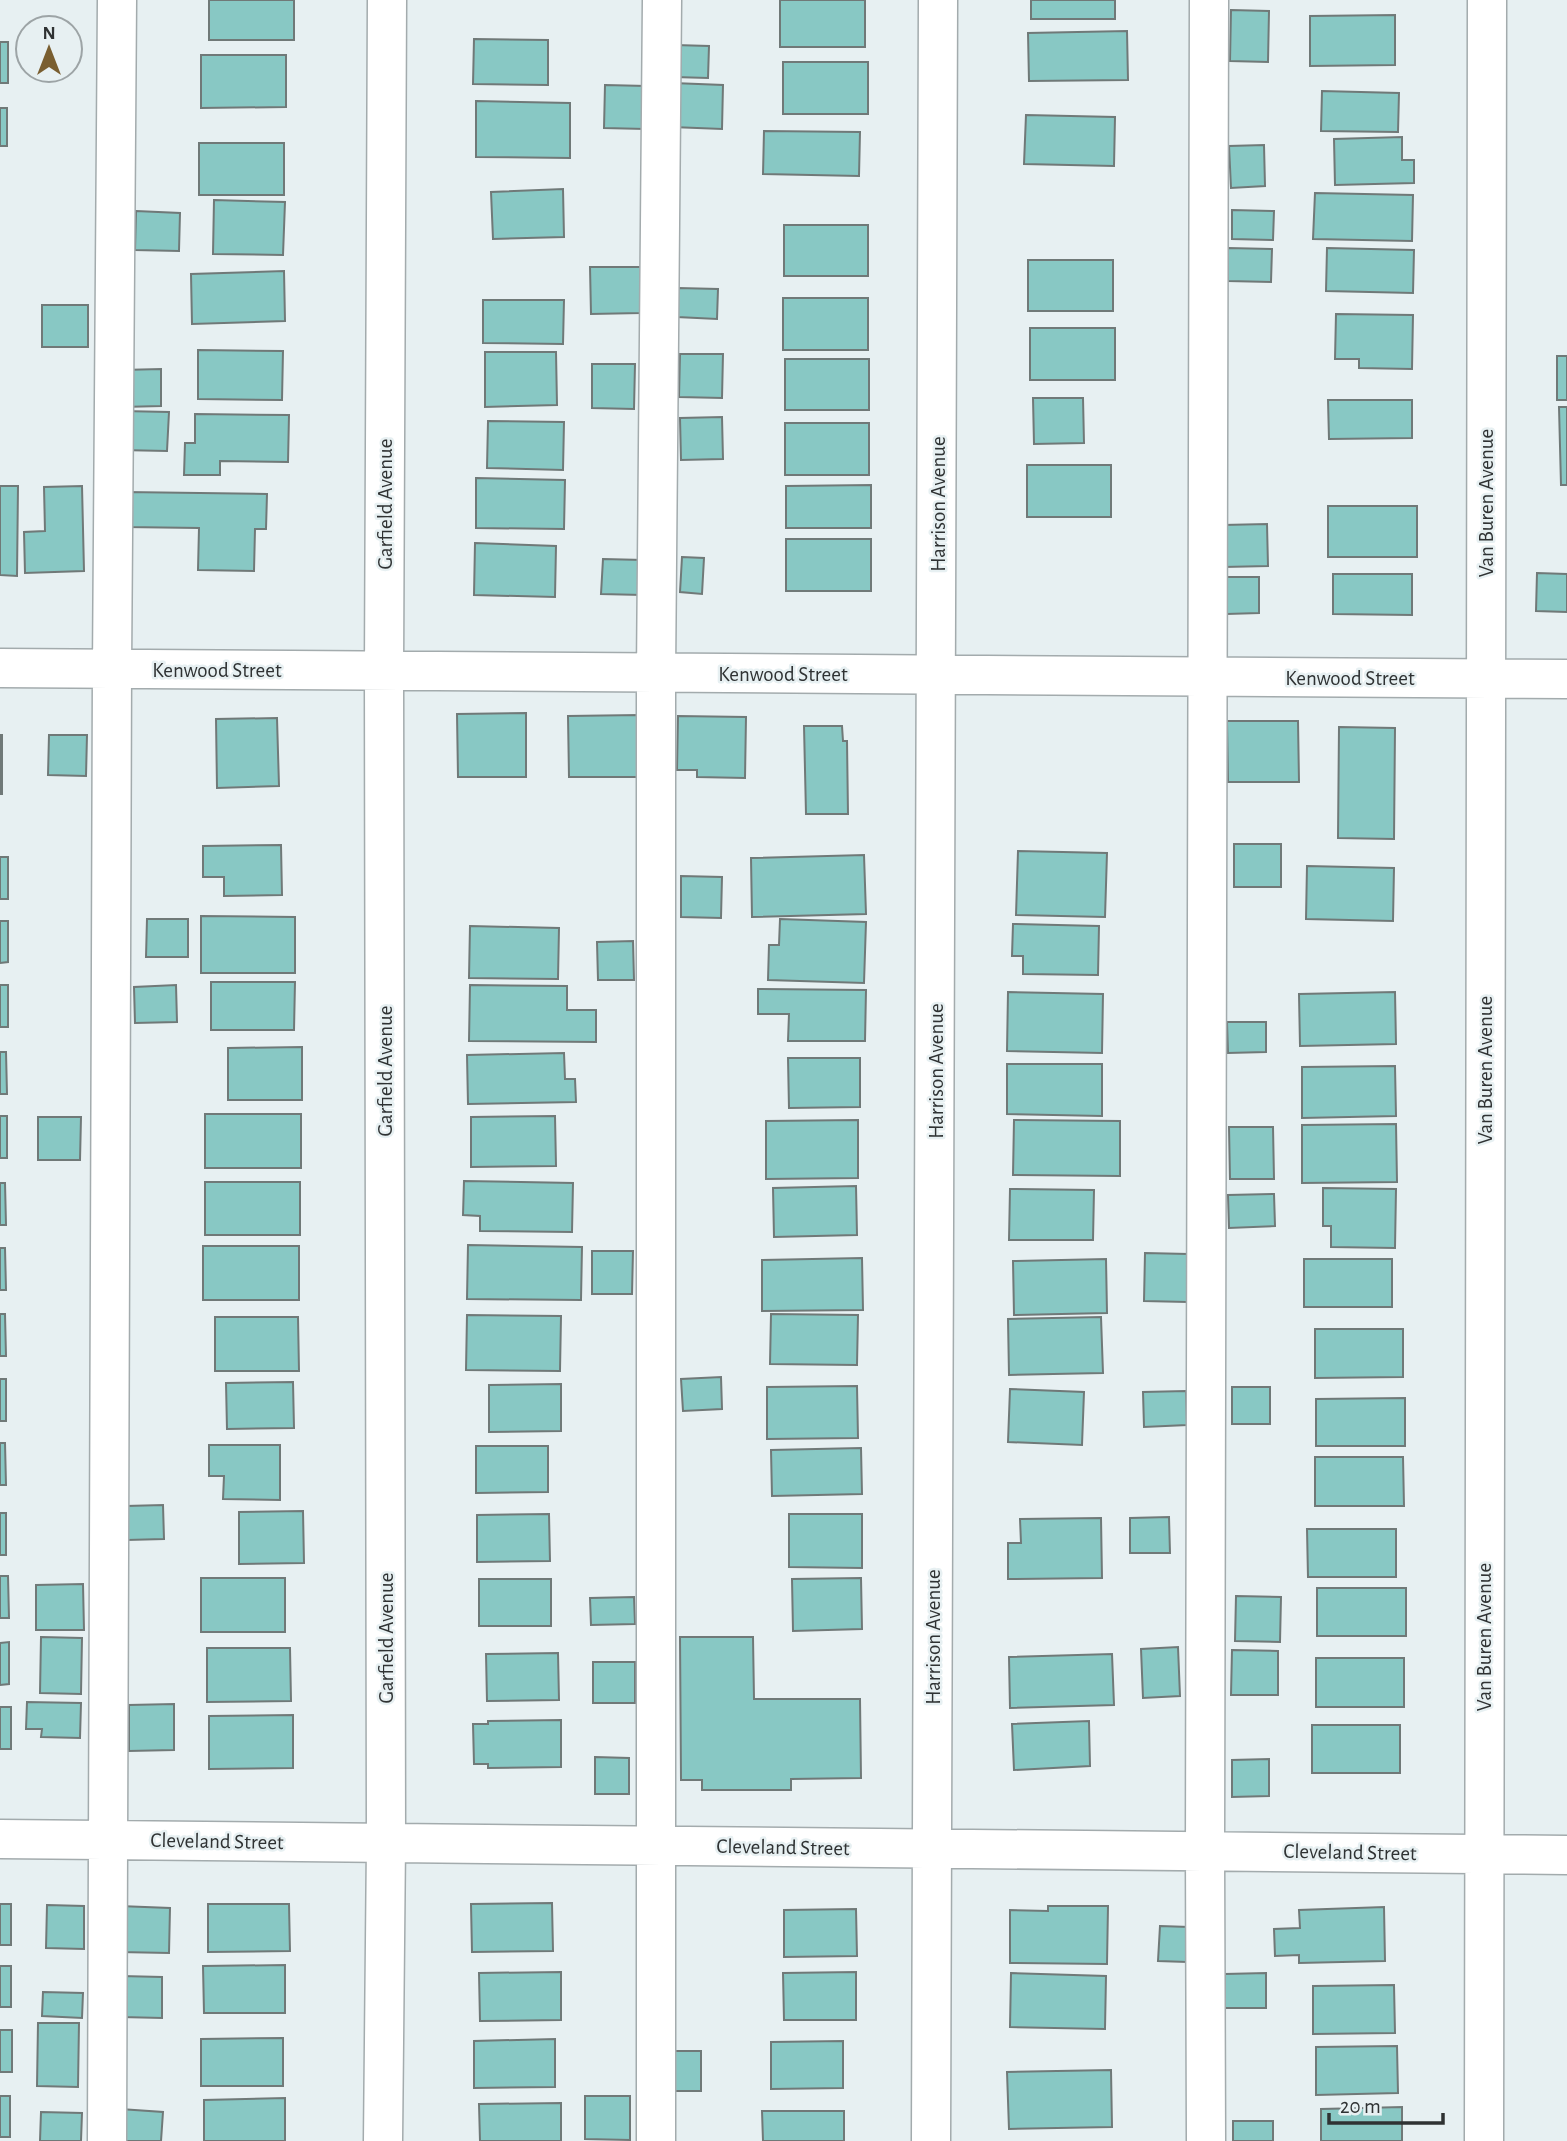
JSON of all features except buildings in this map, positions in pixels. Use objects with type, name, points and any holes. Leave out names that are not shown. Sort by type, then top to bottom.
[{"type":"street","points":[[107,2141],[117,0]]},
{"type":"street","name":"Garfield Avenue","points":[[383,2141],[386,1843],[384,671],[387,0]]},
{"type":"street","points":[[656,2141],[656,673],[662,0]]},
{"type":"street","name":"Harrison Avenue","points":[[932,2141],[938,0]]},
{"type":"street","points":[[1206,2141],[1209,0]]},
{"type":"street","name":"Van Buren Avenue","points":[[1484,2141],[1487,0]]},
{"type":"street","name":"Kenwood Street","points":[[0,668],[1567,679]]},
{"type":"street","name":"Cleveland Street","points":[[0,1839],[1567,1854]]}]
